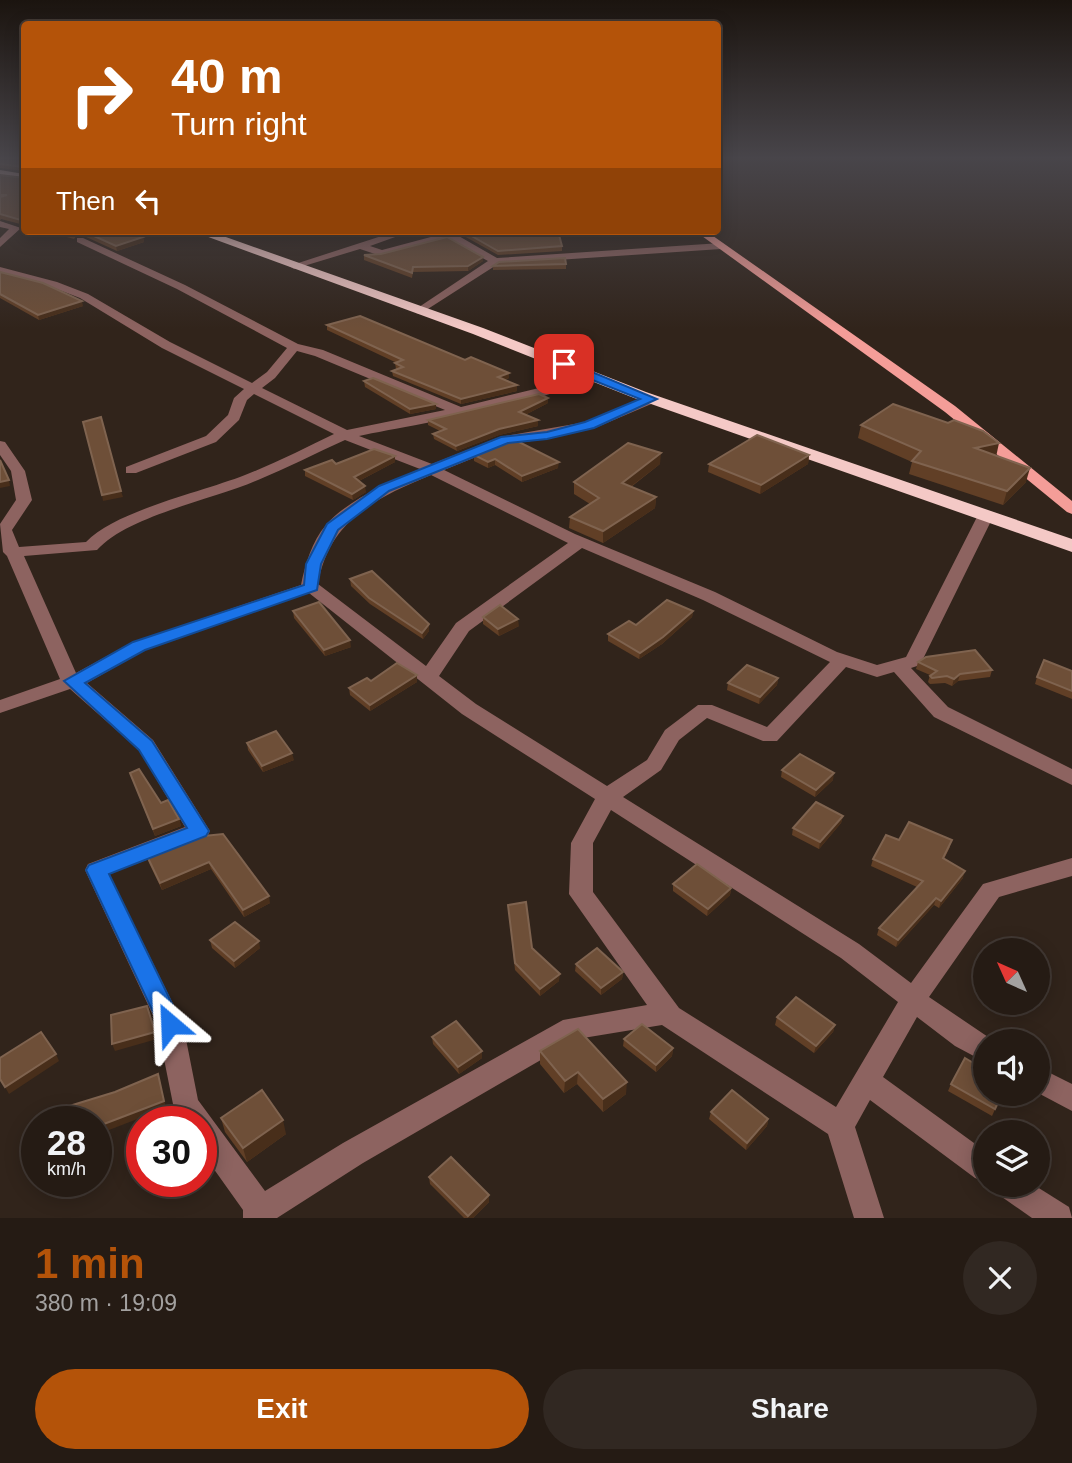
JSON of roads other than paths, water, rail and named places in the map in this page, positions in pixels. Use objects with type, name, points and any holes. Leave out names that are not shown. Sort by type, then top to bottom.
[{"type":"highway","points":[[209,235],[587,373],[651,399],[1072,546]]},
{"type":"main road","points":[[705,235],[950,409],[1072,509]]},
{"type":"street","points":[[0,225],[16,228],[0,244]]},
{"type":"street","points":[[294,266],[394,235]]},
{"type":"street","points":[[360,245],[382,253],[412,247],[441,235]]},
{"type":"street","points":[[450,235],[495,261]]},
{"type":"street","points":[[80,240],[181,287],[294,347],[319,353],[461,412]]},
{"type":"street","points":[[421,312],[495,261],[721,246]]},
{"type":"street","points":[[0,270],[53,284],[83,296],[166,345],[346,434],[709,596],[842,660],[877,671],[913,661],[986,515]]},
{"type":"street","points":[[131,471],[211,439],[234,416],[241,398],[271,375],[294,347]]},
{"type":"street","points":[[11,552],[91,547],[102,535],[153,512],[251,478],[346,434],[461,412],[544,390],[587,373]]},
{"type":"street","points":[[311,587],[313,564],[332,527],[384,489],[431,471],[472,451],[505,440],[547,435],[590,425],[651,399]]},
{"type":"street","points":[[0,446],[18,471],[24,500],[4,530],[11,552],[73,681],[146,745],[199,831],[96,870],[170,1024],[186,1106]]},
{"type":"street","points":[[428,678],[461,627],[581,541]]},
{"type":"street","points":[[311,587],[469,709],[850,951],[973,1043]]},
{"type":"street","points":[[0,707],[88,676],[139,646],[311,587]]},
{"type":"street","points":[[670,1015],[581,894],[582,843],[607,797],[654,765],[672,736],[705,710],[770,736],[842,660]]},
{"type":"street","points":[[898,665],[941,712],[1072,778]]},
{"type":"street","points":[[840,1126],[914,999],[991,890],[1072,867]]},
{"type":"street","points":[[217,1151],[260,1215],[354,1153],[572,1028],[665,1013],[840,1126],[869,1218]]},
{"type":"street","points":[[867,1081],[973,1159]]},
{"type":"street","points":[[1050,1086],[1072,1098]]},
{"type":"street","points":[[1027,1197],[1058,1218]]}]
